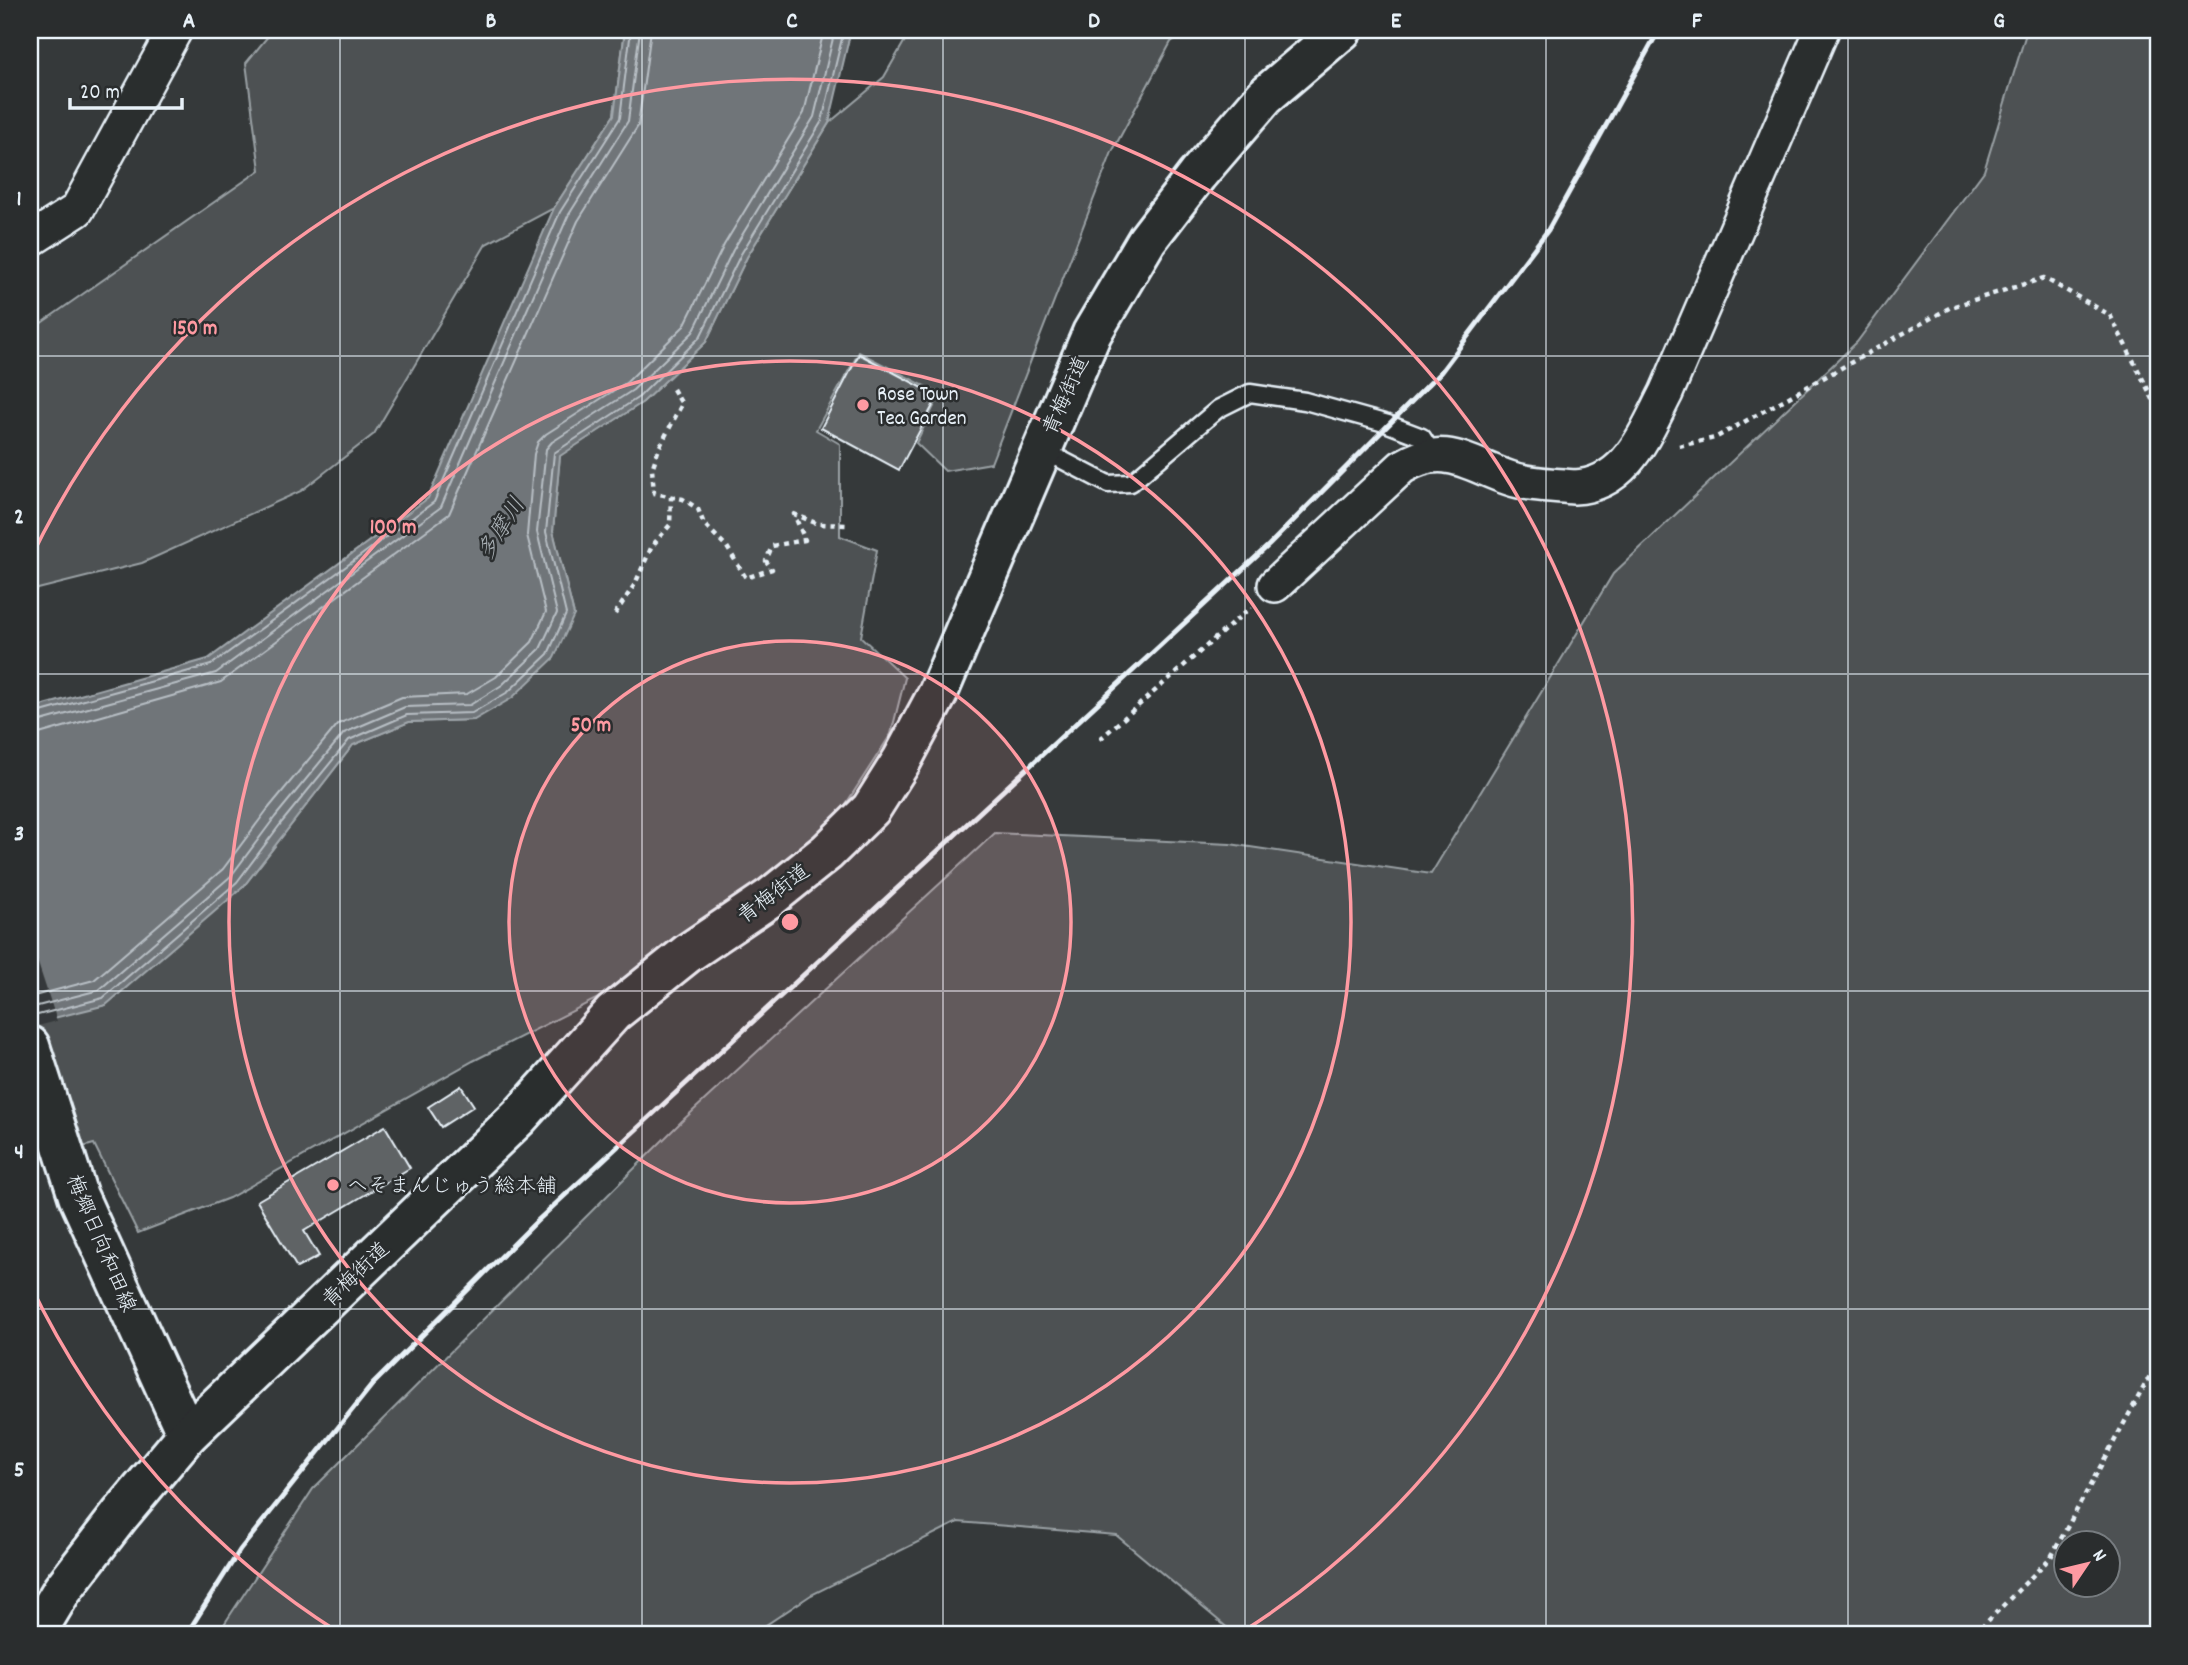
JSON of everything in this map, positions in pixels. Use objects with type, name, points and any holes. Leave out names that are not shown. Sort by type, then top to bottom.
[{"type":"main road","name":"青梅街道","points":[[35,1635],[70,1579],[187,1435],[519,1117],[613,1013],[688,953],[771,898],[827,852],[871,809],[902,760],[938,693],[1092,333],[1147,240],[1197,175],[1265,96],[1342,30]]},
{"type":"main road","name":"梅郷日向和田線","points":[[30,1046],[78,1196],[187,1435]]},
{"type":"street","points":[[30,240],[77,210],[175,30]]},
{"type":"street","points":[[1275,585],[1402,467],[1415,459],[1454,456],[1512,479],[1574,487],[1611,477],[1622,467],[1631,456],[1666,393],[1822,30]]},
{"type":"lane","points":[[1041,449],[1108,484],[1131,483],[1218,409],[1250,393],[1305,401],[1388,424],[1422,438],[1434,456]]},
{"type":"path","points":[[1631,456],[1715,438],[1951,307],[2044,278],[2110,315],[2158,409]]},
{"type":"path","points":[[673,389],[682,404],[659,448],[652,469],[654,493],[683,499],[698,509],[704,524],[727,547],[746,578],[772,569],[766,561],[772,546],[805,540],[794,514],[818,524],[847,525]]},
{"type":"path","points":[[615,614],[635,584],[652,546],[670,525],[671,497]]},
{"type":"path","points":[[1100,739],[1275,585]]},
{"type":"path","points":[[1974,1635],[2050,1557],[2158,1361]]},
{"type":"shaded area","points":[[273,30],[625,30],[614,115],[554,208],[486,244],[374,434],[301,491],[142,563],[30,591],[30,331],[260,170],[246,63]]},
{"type":"shaded area","points":[[911,30],[1187,30],[1171,42],[1112,152],[991,463],[945,471],[916,443],[940,394],[859,352],[816,430],[840,444],[840,536],[877,550],[861,637],[905,678],[891,734],[822,841],[634,980],[473,1061],[229,1198],[138,1233],[94,1144],[30,1161],[30,1024],[243,887],[353,745],[409,722],[474,720],[574,615],[553,531],[560,455],[643,402],[706,342],[747,257],[829,123],[884,77]]},
{"type":"shaded area","points":[[2027,30],[2158,30],[2158,1635],[1236,1635],[1116,1535],[958,1522],[811,1595],[751,1635],[217,1635],[313,1489],[682,1121],[995,833],[1230,844],[1431,874],[1613,574],[1857,342],[1984,171]]},
{"type":"water","name":"多摩川","points":[[625,30],[851,30],[829,123],[747,257],[706,342],[643,402],[560,456],[553,531],[574,615],[554,658],[512,698],[474,720],[409,722],[353,745],[243,887],[106,1005],[30,1024],[30,709],[208,659],[428,498],[554,208],[614,115]]},
{"type":"pier","points":[[30,939],[57,1021],[30,1028]]},
{"type":"building","points":[[859,354],[938,396],[899,470],[821,428]]},
{"type":"building","points":[[461,1086],[474,1106],[441,1127],[428,1107]]},
{"type":"building","name":"へそまんじゅう総本舗","points":[[385,1126],[410,1168],[304,1231],[319,1256],[297,1268],[257,1201]]},
{"type":"railway","points":[[186,1635],[240,1550],[372,1385],[536,1222],[1269,545],[1440,373],[1548,230],[1659,30]]},
{"type":"place","name":"Rose Town Tea Garden","points":[[863,405]]},
{"type":"place","name":"へそまんじゅう総本舗","points":[[333,1185]]}]
